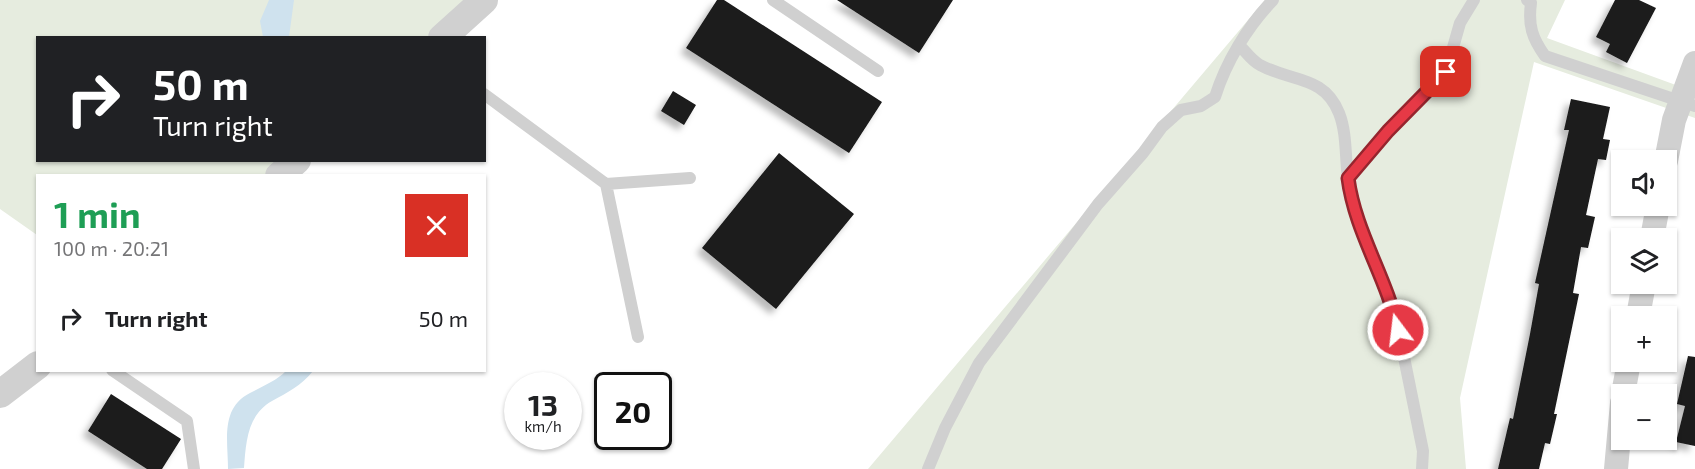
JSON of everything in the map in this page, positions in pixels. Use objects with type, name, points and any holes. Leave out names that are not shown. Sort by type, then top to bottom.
[{"type":"street","points":[[444,36],[484,0]]},
{"type":"street","points":[[1671,150],[1688,104],[1695,63]]},
{"type":"street","points":[[281,174],[295,162]]},
{"type":"street","points":[[0,394],[36,367]]},
{"type":"street","points":[[1616,469],[1618,450]]},
{"type":"lane","points":[[772,0],[878,70]]},
{"type":"lane","points":[[928,469],[945,428],[979,363],[1000,334],[1098,204],[1143,153],[1162,127],[1181,110],[1201,106],[1215,97],[1220,81],[1249,28],[1273,0]]},
{"type":"lane","points":[[1348,178],[1388,131],[1446,72],[1460,23],[1474,0]]},
{"type":"lane","points":[[1527,0],[1531,3],[1528,21],[1534,41],[1545,56],[1688,104]]},
{"type":"lane","points":[[1240,46],[1258,64],[1287,77],[1308,81],[1328,92],[1340,115],[1348,178],[1357,221],[1394,308],[1423,451],[1422,469]]},
{"type":"lane","points":[[486,95],[606,184],[690,178]]},
{"type":"lane","points":[[606,184],[638,337]]},
{"type":"lane","points":[[115,372],[187,421],[194,469]]},
{"type":"shaded area","points":[[0,0],[487,0],[447,36],[36,36],[36,162],[293,162],[276,174],[36,174],[36,234],[0,209]]},
{"type":"shaded area","points":[[1265,0],[1565,0],[1547,38],[1695,92],[1695,118],[1534,62],[1460,398],[1466,469],[868,469]]},
{"type":"water","points":[[269,0],[294,0],[289,36],[263,36],[260,21]]},
{"type":"water","points":[[285,372],[312,372],[299,385],[272,401],[257,414],[249,430],[244,468],[228,469],[228,426],[234,407],[240,399],[274,381]]},
{"type":"building","points":[[717,0],[724,0],[882,102],[849,153],[686,48]]},
{"type":"building","points":[[837,0],[953,0],[919,53]]},
{"type":"building","points":[[1615,0],[1639,0],[1656,8],[1627,63],[1606,52],[1610,44],[1596,37]]},
{"type":"building","points":[[673,91],[696,105],[684,125],[661,111]]},
{"type":"building","points":[[1571,99],[1610,107],[1603,139],[1610,140],[1606,160],[1598,159],[1586,215],[1595,217],[1588,248],[1581,247],[1573,293],[1579,294],[1554,414],[1557,414],[1550,444],[1545,443],[1539,469],[1498,469],[1510,418],[1513,419],[1530,334],[1539,284],[1535,283],[1569,130],[1564,130]]},
{"type":"building","points":[[779,153],[854,214],[776,309],[702,248]]},
{"type":"building","points":[[1688,356],[1695,357],[1695,446],[1677,442],[1685,406],[1677,404]]},
{"type":"building","points":[[111,394],[181,439],[162,469],[147,469],[88,431]]},
{"type":"route","points":[[1398,330],[1394,308],[1357,221],[1348,178],[1388,131],[1446,72]]}]
